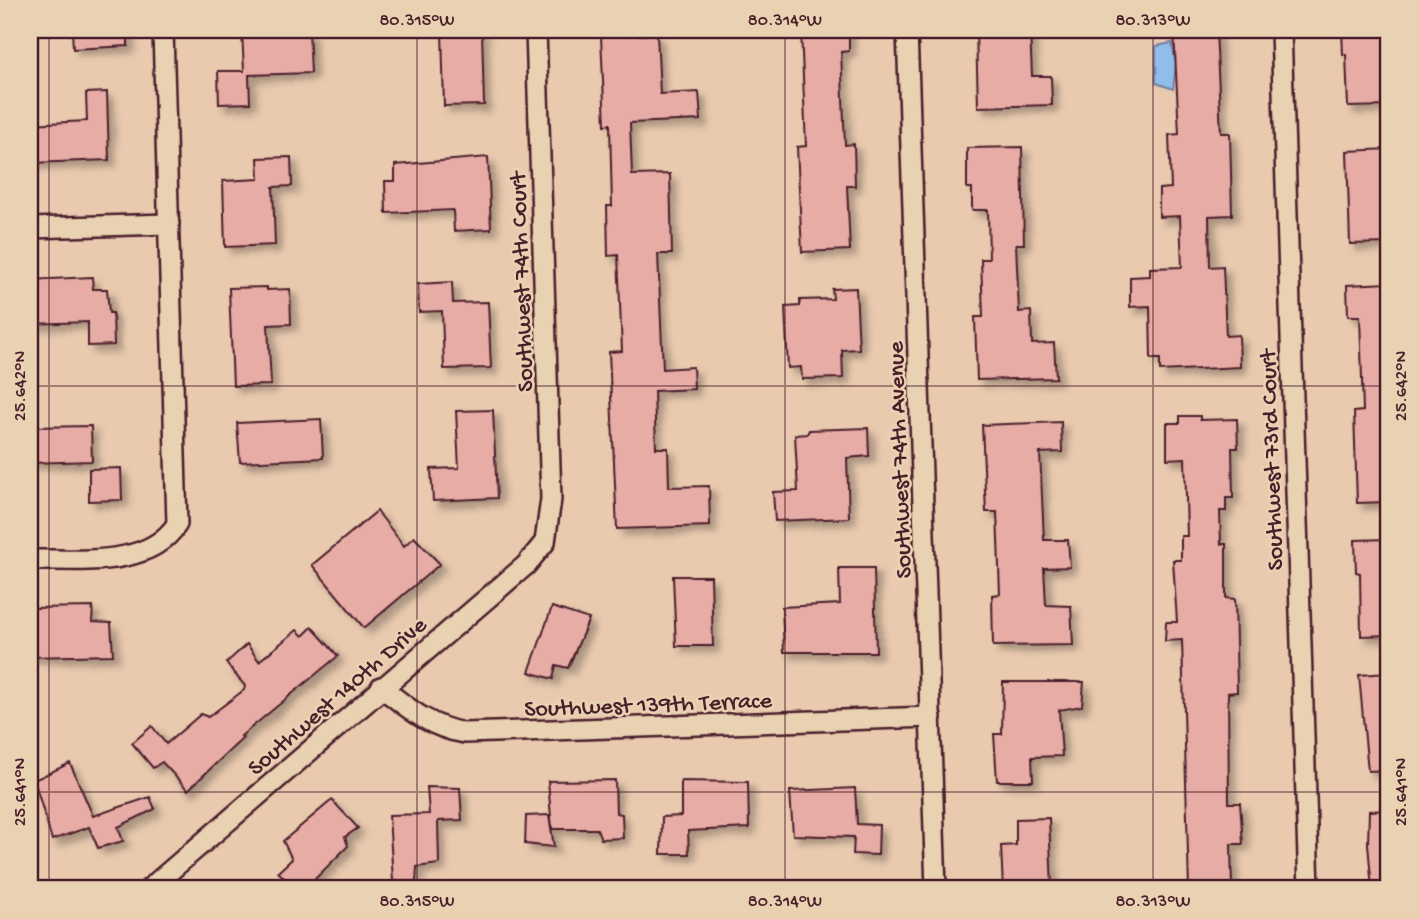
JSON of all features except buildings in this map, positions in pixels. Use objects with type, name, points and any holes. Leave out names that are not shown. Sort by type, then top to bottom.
[{"type":"street","points":[[30,560],[134,554],[152,549],[170,536],[177,524],[179,513],[163,30]]},
{"type":"street","name":"Southwest 74th Court","points":[[536,30],[551,499],[548,533]]},
{"type":"street","name":"Southwest 74th Avenue","points":[[907,30],[936,889]]},
{"type":"street","name":"Southwest 73rd Court","points":[[1281,30],[1308,889]]},
{"type":"street","points":[[30,228],[169,224]]},
{"type":"street","name":"Southwest 140th Drive","points":[[149,889],[526,565],[539,551],[548,533]]},
{"type":"street","name":"Southwest 139th Terrace","points":[[381,687],[418,717],[435,726],[464,733],[931,717]]},
{"type":"water","points":[[1172,43],[1176,64],[1173,89],[1156,83],[1156,46]]}]
